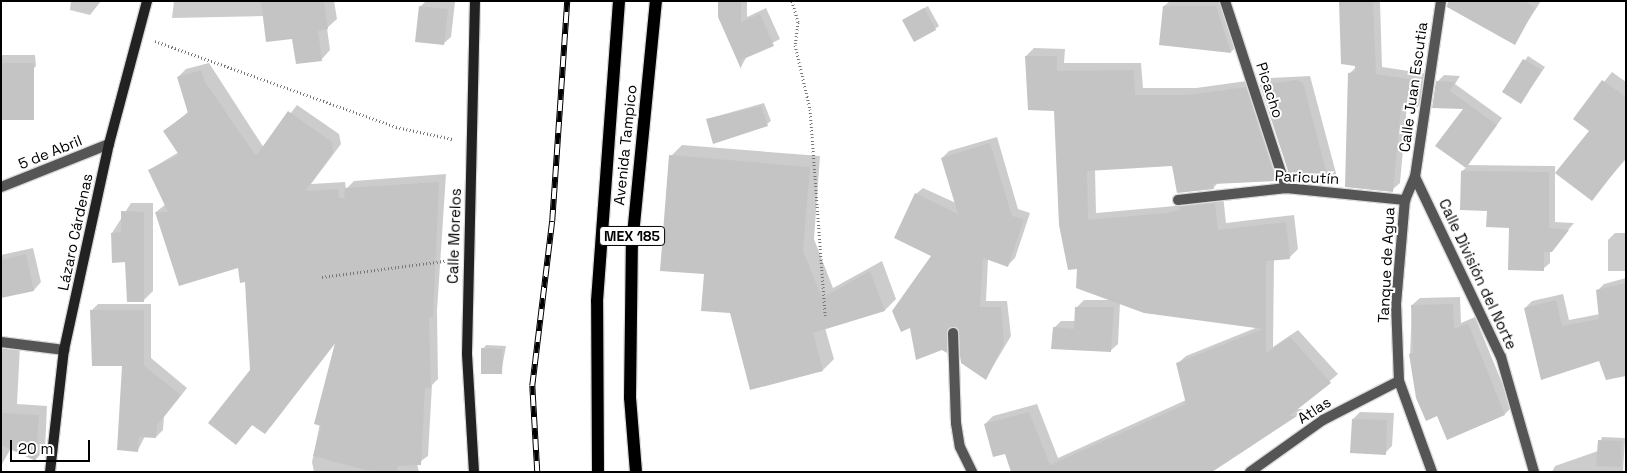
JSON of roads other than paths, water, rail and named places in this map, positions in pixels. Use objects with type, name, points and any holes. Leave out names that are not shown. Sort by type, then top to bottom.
[{"type":"main road","name":"Avenida Tampico","points":[[598,472],[597,301],[619,1]]},
{"type":"main road","name":"Avenida Tampico","points":[[636,472],[630,398],[632,245],[656,1]]},
{"type":"street","name":"Lázaro Cárdenas","points":[[50,472],[64,350],[109,144],[147,1]]},
{"type":"street","name":"Calle Morelos","points":[[474,472],[467,353],[475,1]]},
{"type":"street","name":"Picacho","points":[[1225,1],[1286,188]]},
{"type":"street","name":"Calle Juan Escutia","points":[[1415,177],[1441,1]]},
{"type":"street","name":"5 de Abril","points":[[1,187],[109,144]]},
{"type":"street","name":"Tanque de Agua","points":[[1415,177],[1405,200],[1396,304],[1399,381],[1432,472]]},
{"type":"street","name":"Calle División del Norte","points":[[1415,177],[1501,357],[1534,472]]},
{"type":"street","name":"Paricutín","points":[[1178,200],[1286,188],[1405,200]]},
{"type":"street","points":[[953,333],[956,423],[960,447],[972,472]]},
{"type":"street","points":[[1,342],[64,350]]},
{"type":"street","name":"Atlas","points":[[1250,472],[1323,420],[1399,381]]},
{"type":"railway","points":[[537,472],[532,386],[552,221],[567,1]]}]
